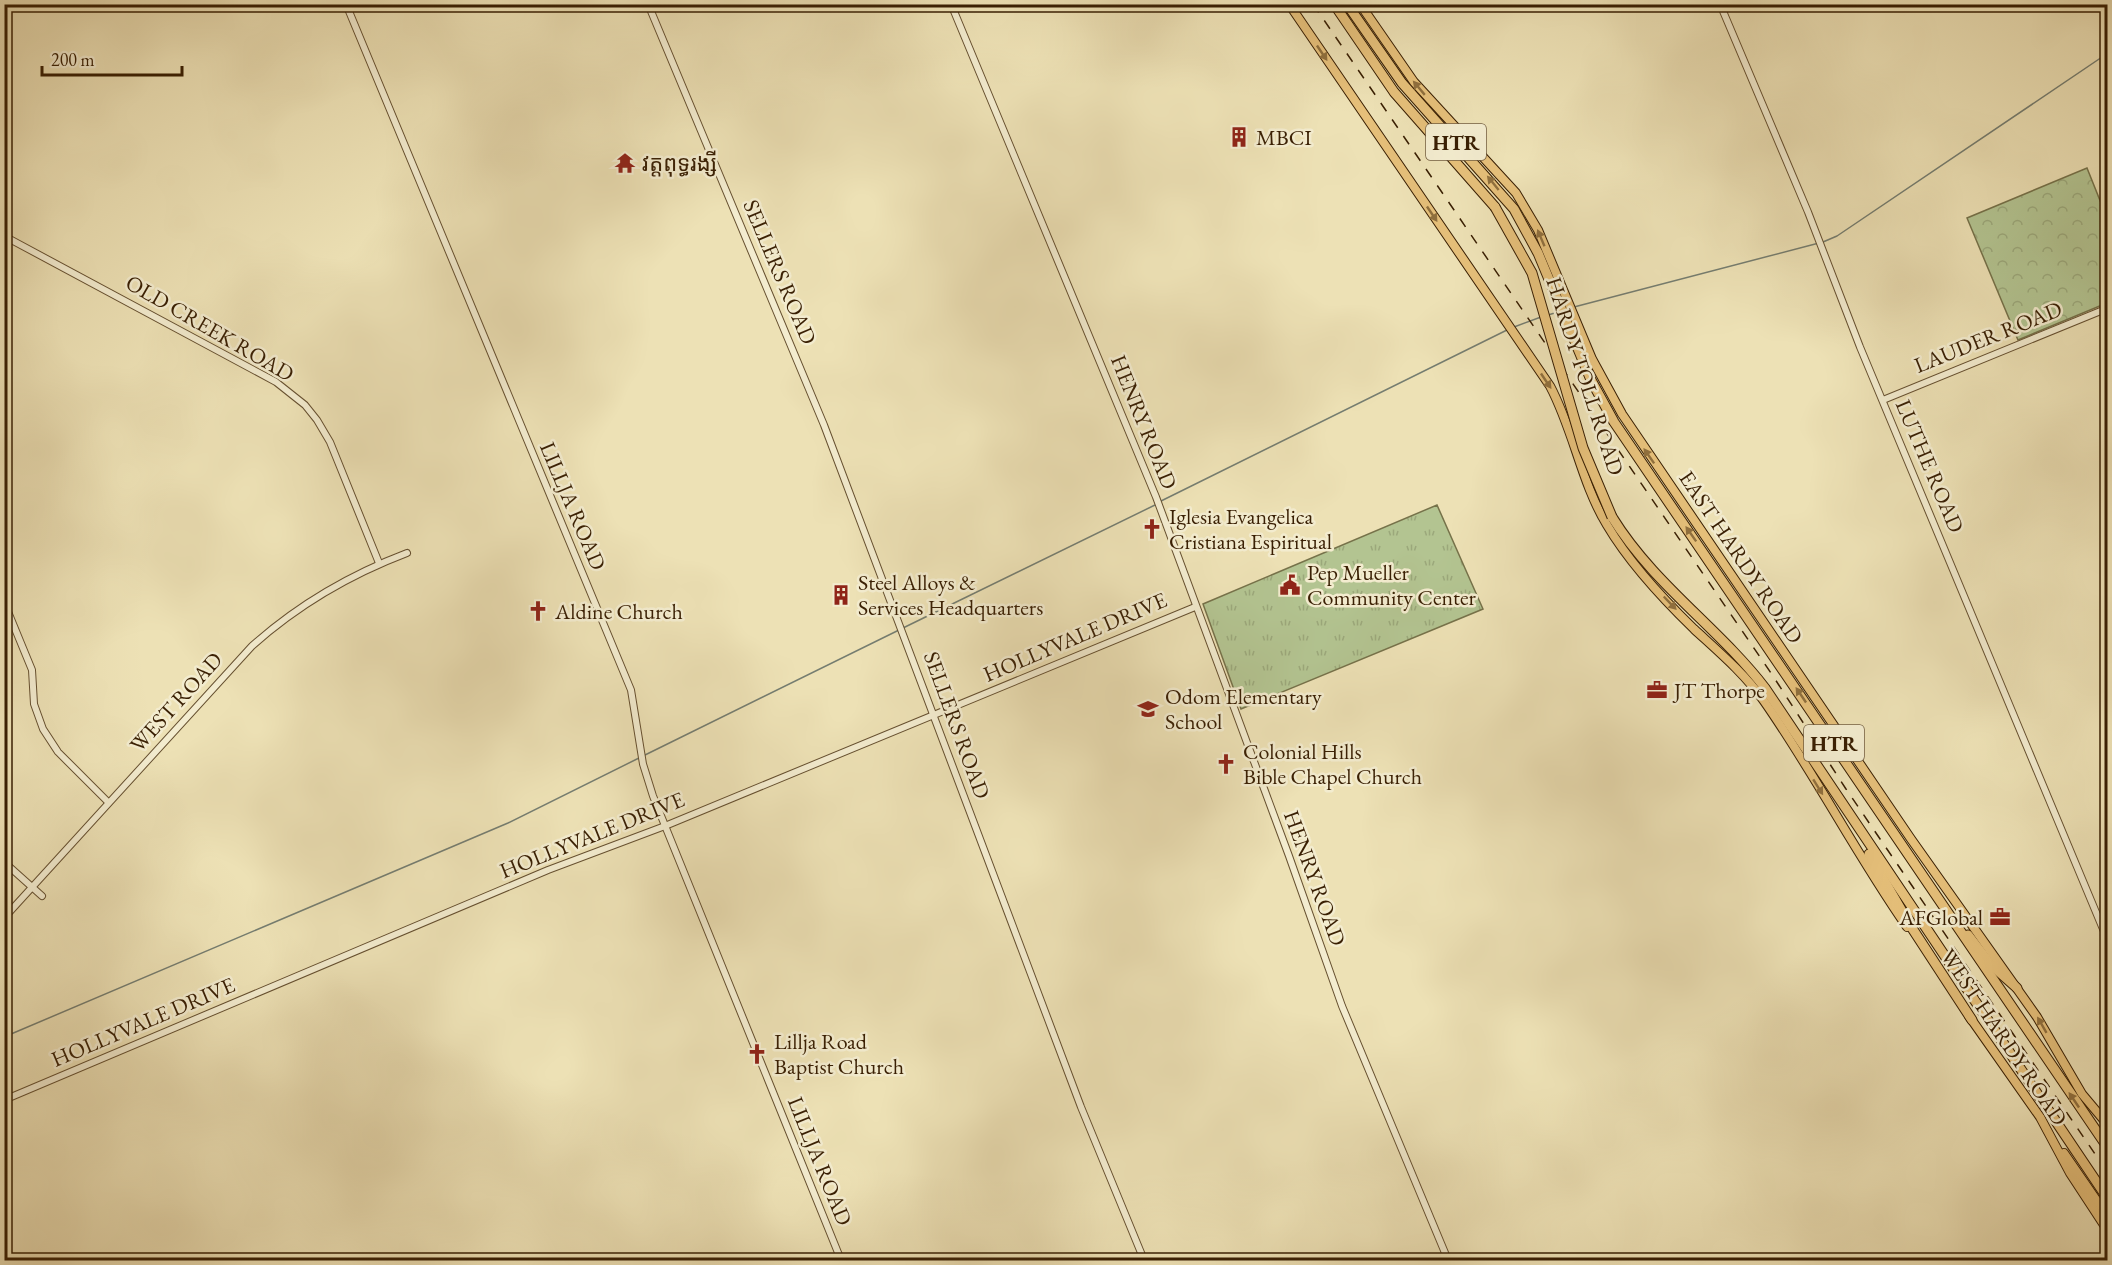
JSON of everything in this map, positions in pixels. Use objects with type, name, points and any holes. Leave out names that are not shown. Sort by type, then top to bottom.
[{"type":"highway","name":"HARDY TOLL ROAD","points":[[1334,4],[1394,92],[1495,207],[1532,273],[1583,448],[1612,517],[1633,549],[1661,582],[1752,672],[2108,1199]]},
{"type":"highway","name":"HARDY TOLL ROAD","points":[[1347,4],[1402,83],[1514,209],[1532,239],[1591,380],[1614,422],[2108,1148]]},
{"type":"highway","points":[[1832,740],[1969,936],[1991,965],[2017,988]]},
{"type":"highway","points":[[1859,830],[1875,867],[1972,1020]]},
{"type":"main road","name":"WEST HARDY ROAD","points":[[1289,4],[1560,404],[1588,485],[1605,522],[1621,548],[1636,568],[1694,628],[1725,656],[1763,700],[1883,892],[2040,1117],[2070,1173],[2108,1231]]},
{"type":"main road","name":"EAST HARDY ROAD","points":[[1360,4],[1414,82],[1516,193],[1538,230],[1604,385],[1641,444],[2017,988],[2082,1094],[2108,1125]]},
{"type":"main road","points":[[2082,1094],[2108,1131]]},
{"type":"main road","points":[[2040,1117],[2108,1216]]},
{"type":"street","name":"LILLJA ROAD","points":[[346,4],[631,690],[642,762],[665,826],[841,1260]]},
{"type":"street","name":"SELLERS ROAD","points":[[648,4],[824,425],[1081,1107],[1144,1260]]},
{"type":"street","name":"HENRY ROAD","points":[[951,4],[1156,497],[1269,802],[1341,1006],[1448,1260]]},
{"type":"street","name":"LUTHE ROAD","points":[[1720,4],[2108,940]]},
{"type":"street","name":"OLD CREEK ROAD","points":[[4,236],[276,382],[305,405],[330,442],[379,563]]},
{"type":"street","name":"LAUDER ROAD","points":[[1883,400],[2108,308]]},
{"type":"street","name":"WEST ROAD","points":[[4,918],[237,661],[263,636],[309,600],[379,563],[407,553]]},
{"type":"street","points":[[4,602],[32,670],[34,704],[43,729],[58,753],[108,802]]},
{"type":"street","name":"HOLLYVALE DRIVE","points":[[4,1100],[548,870],[665,826],[1195,607]]},
{"type":"street","points":[[4,862],[42,896]]},
{"type":"green space","points":[[2087,168],[2107,218],[2107,303],[2018,340],[1967,218]]},
{"type":"green space","points":[[1437,505],[1483,609],[1241,709],[1203,604]]},
{"type":"waterway","points":[[1823,242],[1837,236],[2108,53]]},
{"type":"waterway","points":[[1574,307],[1819,243]]},
{"type":"waterway","points":[[1548,315],[1558,312]]},
{"type":"waterway","points":[[1514,327],[1541,317]]},
{"type":"waterway","points":[[1159,502],[1507,330]]},
{"type":"waterway","points":[[903,628],[1155,505]]},
{"type":"waterway","points":[[645,755],[899,630]]},
{"type":"waterway","points":[[4,1037],[508,823],[641,757]]},
{"type":"railway","points":[[1313,4],[1773,676],[1846,789],[2108,1173]]},
{"type":"place","name":"MBCI","points":[[1239,137]]},
{"type":"place","name":"វត្តពុទ្ធរង្សី","points":[[625,163]]},
{"type":"place","name":"Iglesia Evangelica Cristiana Espiritual","points":[[1152,529]]},
{"type":"place","name":"Pep Mueller Community Center","points":[[1290,585]]},
{"type":"place","name":"Steel Alloys & Services Headquarters","points":[[841,595]]},
{"type":"place","name":"Aldine Church","points":[[538,611]]},
{"type":"place","name":"JT Thorpe","points":[[1657,690]]},
{"type":"place","name":"Odom Elementary School","points":[[1148,709]]},
{"type":"place","name":"Colonial Hills Bible Chapel Church","points":[[1226,764]]},
{"type":"place","name":"AFGlobal","points":[[2000,917]]},
{"type":"place","name":"Lillja Road Baptist Church","points":[[757,1054]]}]
